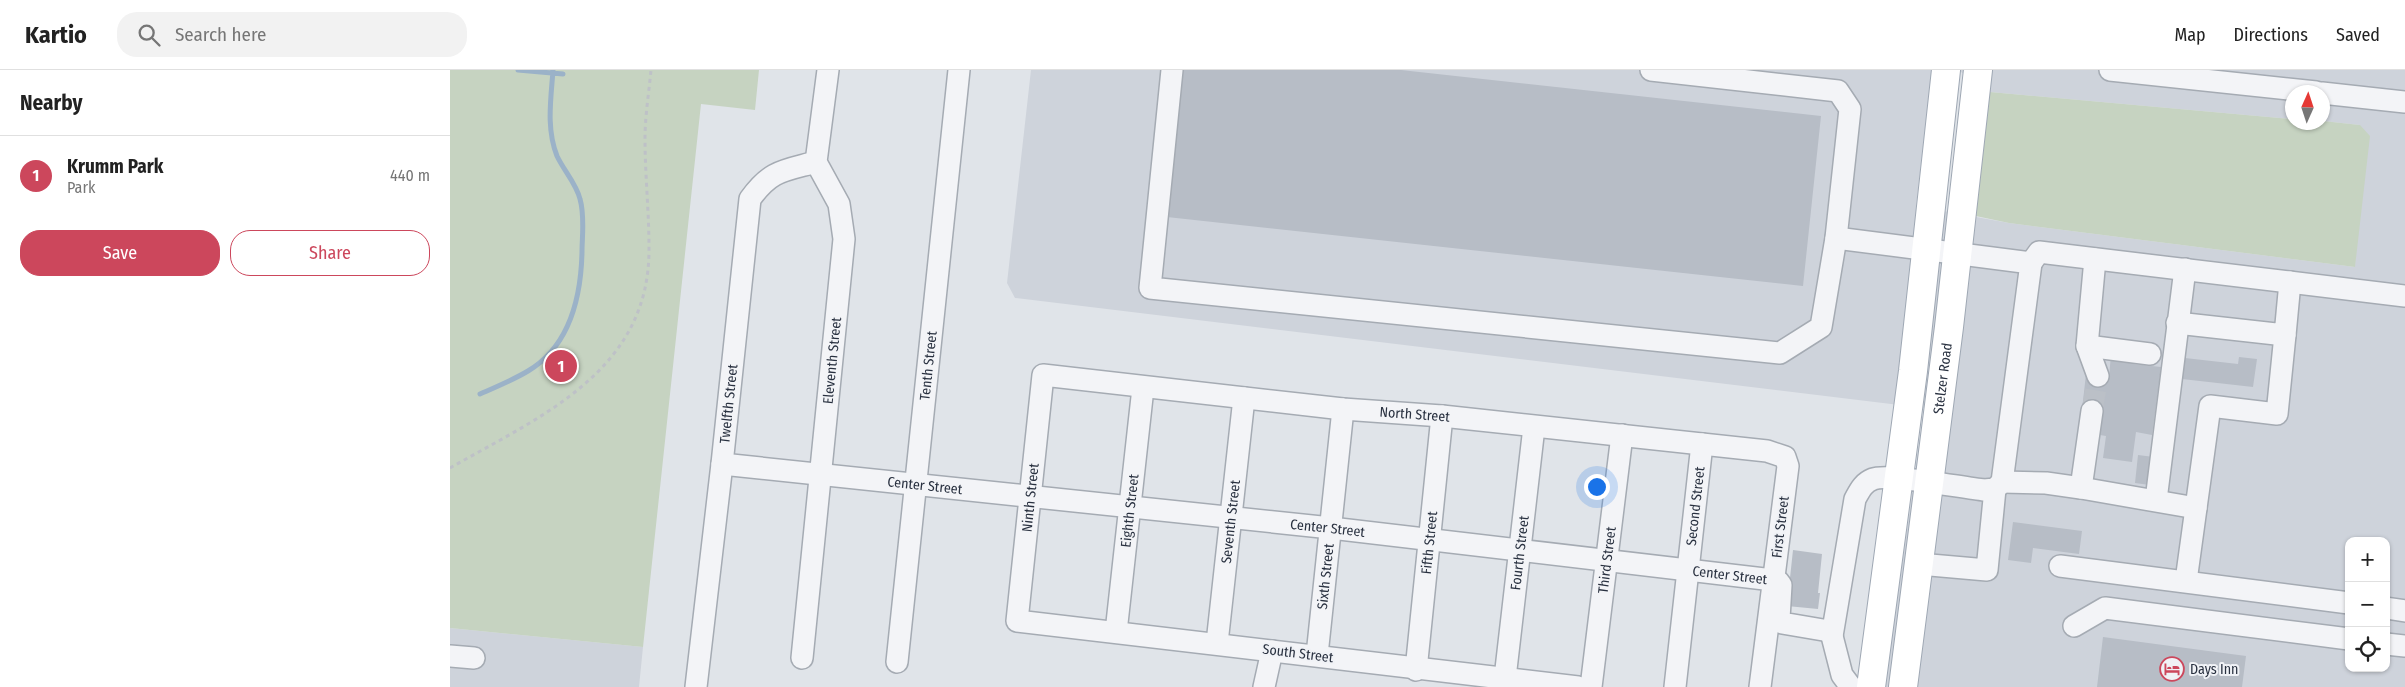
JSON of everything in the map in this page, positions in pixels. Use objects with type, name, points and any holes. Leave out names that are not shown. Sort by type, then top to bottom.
[{"type":"main road","points":[[1871,687],[1899,479],[1946,70]]},
{"type":"main road","name":"Stelzer Road","points":[[1902,687],[1930,483],[1958,253],[1984,70]]},
{"type":"street","points":[[816,162],[828,70]]},
{"type":"street","name":"Tenth Street","points":[[897,662],[959,70]]},
{"type":"street","points":[[1172,70],[1150,288],[1780,354],[1821,327],[1836,238],[1850,109],[1838,91],[1651,70]]},
{"type":"street","points":[[2110,70],[2285,89]]},
{"type":"street","points":[[2330,94],[2405,102]]},
{"type":"street","name":"Twelfth Street","points":[[696,687],[750,199],[762,182],[780,171],[816,162]]},
{"type":"street","name":"Eleventh Street","points":[[802,658],[822,474],[844,239],[839,204],[816,162]]},
{"type":"street","points":[[1836,238],[2031,263]]},
{"type":"street","points":[[1919,564],[1987,570],[2031,263],[2039,252],[2405,296]]},
{"type":"street","points":[[2095,258],[2087,346],[2098,376]]},
{"type":"street","points":[[2156,500],[2185,269]]},
{"type":"street","points":[[2186,581],[2210,406],[2276,414],[2290,282]]},
{"type":"street","points":[[2177,323],[2285,335]]},
{"type":"street","points":[[2087,346],[2150,354]]},
{"type":"street","name":"North Street","points":[[1043,375],[1144,388],[1343,409],[1442,416],[1767,451],[1785,457]]},
{"type":"street","name":"Ninth Street","points":[[1017,621],[1043,375]]},
{"type":"street","name":"Eighth Street","points":[[1116,632],[1144,388]]},
{"type":"street","name":"Seventh Street","points":[[1217,643],[1244,398]]},
{"type":"street","name":"Sixth Street","points":[[1317,655],[1343,409]]},
{"type":"street","points":[[2081,488],[2092,411]]},
{"type":"street","name":"Fifth Street","points":[[1416,670],[1442,416]]},
{"type":"street","name":"Fourth Street","points":[[1505,678],[1534,426]]},
{"type":"street","name":"Third Street","points":[[1591,687],[1605,560],[1622,435]]},
{"type":"street","name":"Second Street","points":[[1675,687],[1702,444]]},
{"type":"street","name":"First Street","points":[[1760,687],[1788,466],[1785,457]]},
{"type":"street","name":"Center Street","points":[[722,464],[1331,528],[1773,580],[1778,581],[1782,585],[1780,619],[1782,623],[1823,629],[1832,636]]},
{"type":"street","points":[[1851,687],[1842,675],[1832,636],[1855,499],[1861,486],[1874,478],[1899,479],[1984,490],[1998,486],[2046,483],[2196,508]]},
{"type":"street","points":[[2060,566],[2345,602]]},
{"type":"street","points":[[2074,626],[2105,608],[2345,638]]},
{"type":"street","points":[[2390,609],[2405,611]]},
{"type":"street","name":"South Street","points":[[1017,621],[1317,655],[1416,670],[1578,687]]},
{"type":"street","points":[[2390,644],[2405,646]]},
{"type":"street","points":[[1264,687],[1272,650]]},
{"type":"street","points":[[450,656],[474,658]]},
{"type":"path","points":[[450,468],[550,411],[583,387],[606,365],[634,324],[642,302],[648,276],[649,248],[645,135],[651,70]]},
{"type":"shaded area","points":[[1031,70],[1932,70],[1916,206],[2009,223],[2355,267],[2360,125],[2330,122],[2330,85],[2285,85],[2285,118],[1990,92],[1961,72],[1947,70],[2405,70],[2405,687],[1885,687],[1924,408],[1015,298],[1007,283]]},
{"type":"shaded area","points":[[450,628],[643,647],[639,687],[450,687]]},
{"type":"green space","points":[[450,70],[759,70],[755,110],[701,104],[643,647],[450,628]]},
{"type":"green space","points":[[1990,92],[2285,118],[2285,130],[2330,130],[2330,122],[2360,125],[2370,136],[2355,267],[2009,223],[1976,216]]},
{"type":"building","points":[[1183,70],[1401,70],[1821,116],[1803,286],[1167,217]]},
{"type":"building","points":[[2111,355],[2134,358],[2133,364],[2161,367],[2152,435],[2136,432],[2132,462],[2103,458],[2106,436],[2100,435],[2103,412],[2082,410],[2086,374],[2109,377]]},
{"type":"building","points":[[2239,357],[2257,359],[2253,387],[2182,379],[2185,358],[2238,364]]},
{"type":"building","points":[[2138,455],[2154,457],[2150,485],[2135,483]]},
{"type":"building","points":[[2013,522],[2082,531],[2079,554],[2033,548],[2031,563],[2008,560]]},
{"type":"building","points":[[1793,550],[1822,554],[1818,609],[1787,606]]},
{"type":"building","name":"Days Inn","points":[[2103,637],[2246,656],[2242,687],[2097,687]]},
{"type":"waterway","points":[[518,70],[563,74]]},
{"type":"waterway","points":[[480,394],[528,371],[542,361],[563,334],[576,303],[581,269],[582,206],[573,182],[557,156],[551,135],[550,113],[553,70]]},
{"type":"tunnel","points":[[2092,411],[2098,376]]},
{"type":"place","name":"Krumm Park","points":[[561,366]]},
{"type":"place","name":"Days Inn","points":[[2172,669]]}]
